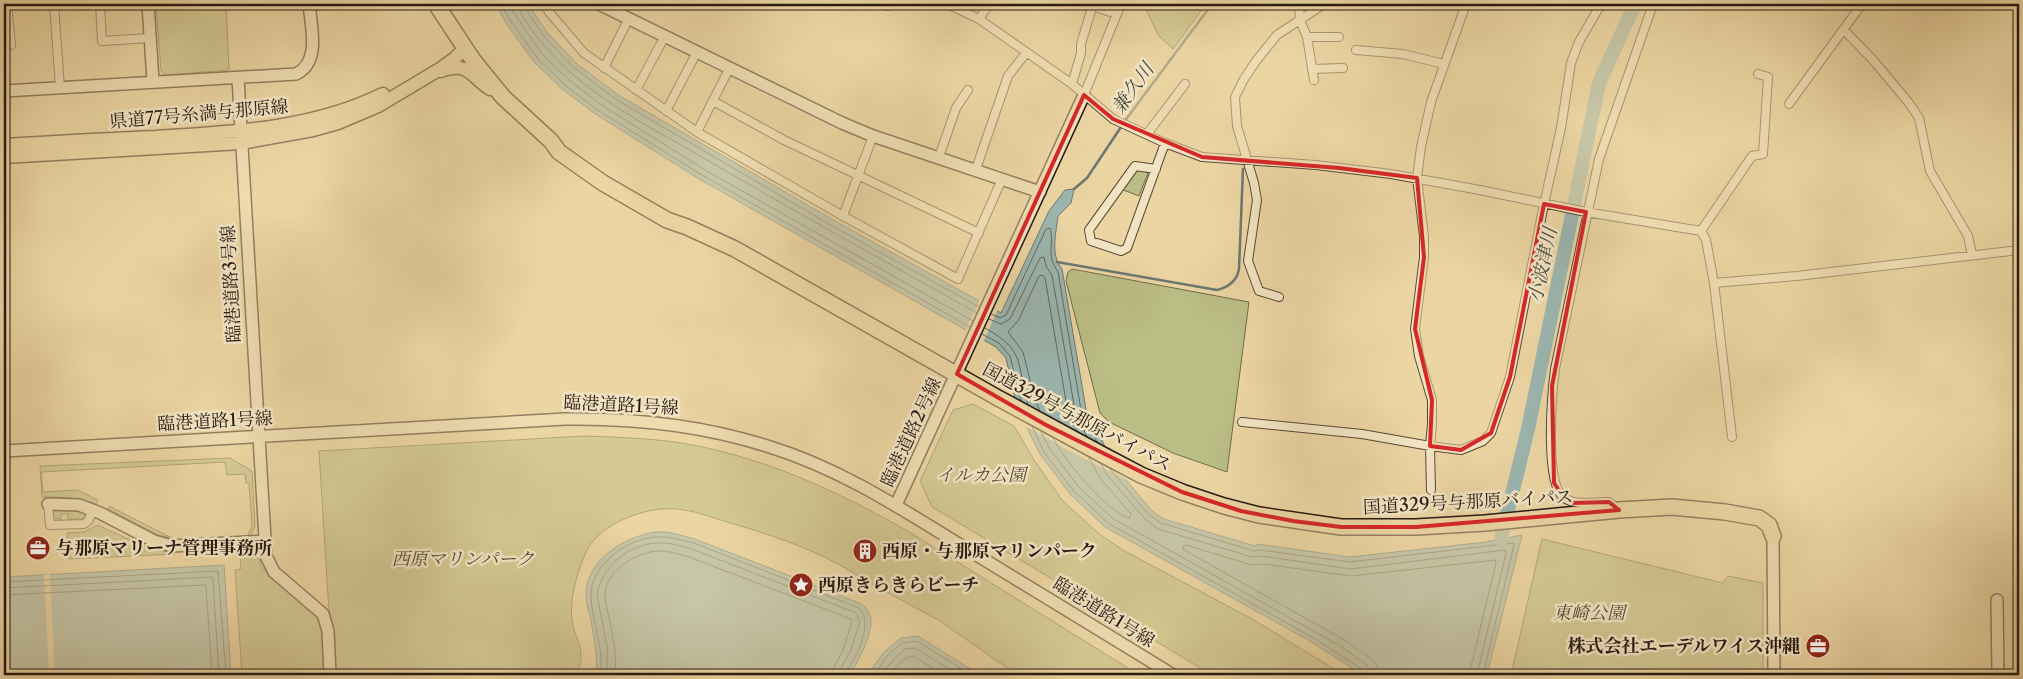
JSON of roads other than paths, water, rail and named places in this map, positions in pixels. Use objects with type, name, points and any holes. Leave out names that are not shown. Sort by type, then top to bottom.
[{"type":"highway","name":"国道329号与那原バイパス","points":[[436,4],[464,48],[503,97],[551,141],[559,152],[603,182],[667,220],[735,249],[998,398],[1141,475],[1182,492],[1224,506],[1293,521],[1361,527],[1485,523],[1619,510],[1672,507],[1734,514],[1764,521],[1769,525],[1773,536]]},
{"type":"main road","name":"県道77号糸満与那原線","points":[[4,157],[296,133],[338,123],[378,106],[456,58],[464,48]]},
{"type":"main road","name":"県道77号糸満与那原線","points":[[4,145],[240,137],[353,107],[384,93],[451,52],[464,48]]},
{"type":"main road","points":[[426,76],[451,67],[460,67],[472,73],[484,85],[503,97]]},
{"type":"street","points":[[4,46],[11,45],[7,4]]},
{"type":"street","points":[[54,4],[60,88]]},
{"type":"street","points":[[100,4],[102,41],[150,38]]},
{"type":"street","points":[[148,4],[153,81]]},
{"type":"street","points":[[4,91],[296,74],[303,71],[310,64],[312,54],[309,4]]},
{"type":"street","points":[[544,4],[584,53],[697,132],[843,216],[958,279],[1002,179]]},
{"type":"street","points":[[599,4],[729,69],[874,136],[1040,192]]},
{"type":"street","points":[[947,4],[979,19],[1072,84],[1113,119],[1165,143],[1202,157],[1340,168],[1417,178],[1583,212],[1701,231]]},
{"type":"street","points":[[979,19],[989,4]]},
{"type":"street","points":[[1072,84],[1091,4],[1110,12]]},
{"type":"street","points":[[1084,95],[1121,4]]},
{"type":"street","points":[[1299,4],[1300,20],[1307,37],[1314,80]]},
{"type":"street","points":[[1279,297],[1259,291],[1248,261],[1257,200],[1237,126],[1235,97],[1252,67],[1277,35],[1324,4]]},
{"type":"street","points":[[1431,490],[1432,400],[1419,356],[1415,328],[1424,250],[1417,178],[1427,121],[1444,64],[1466,4]]},
{"type":"street","points":[[1242,422],[1362,434],[1460,450],[1483,441],[1491,434],[1510,377],[1561,128],[1571,63],[1601,4]]},
{"type":"street","points":[[1619,510],[1609,502],[1574,502],[1564,498],[1556,489],[1551,447],[1552,386],[1583,212],[1604,144],[1653,4]]},
{"type":"street","points":[[1789,104],[1862,4]]},
{"type":"street","points":[[604,68],[629,18]]},
{"type":"street","points":[[1844,30],[1874,60],[1919,118],[1930,171],[1968,236],[1972,255]]},
{"type":"street","points":[[636,90],[665,36]]},
{"type":"street","points":[[1307,37],[1339,37]]},
{"type":"street","points":[[1356,50],[1403,54],[1444,64]]},
{"type":"street","points":[[666,111],[697,52]]},
{"type":"street","points":[[976,169],[1008,76],[1026,53]]},
{"type":"street","points":[[1312,69],[1343,68]]},
{"type":"street","points":[[697,132],[729,69]]},
{"type":"street","points":[[1701,231],[1752,156],[1763,154],[1768,77],[1758,74]]},
{"type":"street","name":"臨港道路3号線","points":[[238,78],[266,556],[274,572],[323,614],[328,631],[330,675]]},
{"type":"street","points":[[1147,134],[1185,84]]},
{"type":"street","points":[[939,157],[956,108],[968,90]]},
{"type":"street","name":"臨港道路2号線","points":[[896,505],[1084,95]]},
{"type":"street","points":[[713,100],[784,140],[979,233]]},
{"type":"street","points":[[843,216],[874,136]]},
{"type":"street","points":[[1156,169],[1135,166],[1089,230],[1091,241],[1121,251],[1127,248],[1156,169],[1165,143]]},
{"type":"street","points":[[1701,231],[1706,240],[1714,283],[1732,437]]},
{"type":"street","points":[[1714,283],[2019,250]]},
{"type":"street","name":"臨港道路1号線","points":[[4,451],[565,419],[650,422],[721,433],[771,447],[834,472],[896,505],[1173,675]]},
{"type":"street","points":[[93,510],[88,521],[84,524],[50,525],[48,504],[71,504],[93,510],[154,541],[172,546],[265,541]]},
{"type":"street","points":[[1773,536],[1774,675]]},
{"type":"street","points":[[1997,600],[1998,675]]},
{"type":"water","points":[[495,4],[528,4],[547,32],[577,64],[620,96],[837,222],[1001,313],[1049,211],[1065,190],[1074,189],[1071,203],[1058,216],[1055,250],[1058,263],[1062,269],[1086,409],[1116,468],[1152,511],[1164,519],[1255,546],[1257,544],[1350,557],[1486,542],[1522,535],[1487,675],[1363,675],[1308,640],[1105,527],[1070,494],[1040,454],[1017,407],[1006,358],[996,347],[699,179],[594,113],[562,89],[534,62]]},
{"type":"water","points":[[655,532],[668,532],[695,539],[862,604],[871,619],[869,635],[850,675],[596,675],[595,648],[586,598],[588,582],[600,561],[609,552],[632,539]]},
{"type":"water","points":[[224,565],[231,675],[4,675],[4,577]]},
{"type":"water","points":[[918,636],[980,675],[867,675],[884,652],[901,638]]},
{"type":"waterway","name":"兼久川","points":[[1074,189],[1087,178],[1127,118],[1212,4]]},
{"type":"waterway","name":"小波津川","points":[[1501,539],[1528,429],[1599,83],[1635,4]]},
{"type":"waterway","points":[[1057,262],[1217,290],[1225,287],[1232,283],[1239,269],[1243,169]]},
{"type":"place","name":"与那原マリーナ管理事務所","points":[[38,548]]},
{"type":"place","name":"西原・与那原マリンパーク","points":[[865,551]]},
{"type":"place","name":"西原きらきらビーチ","points":[[801,585]]},
{"type":"place","name":"株式会社エーデルワイス沖縄","points":[[1818,646]]},
{"type":"park label","name":"イルカ公園","points":[[981,475]]},
{"type":"park label","name":"西原マリンパーク","points":[[463,559]]},
{"type":"park label","name":"東崎公園","points":[[1589,613]]}]
